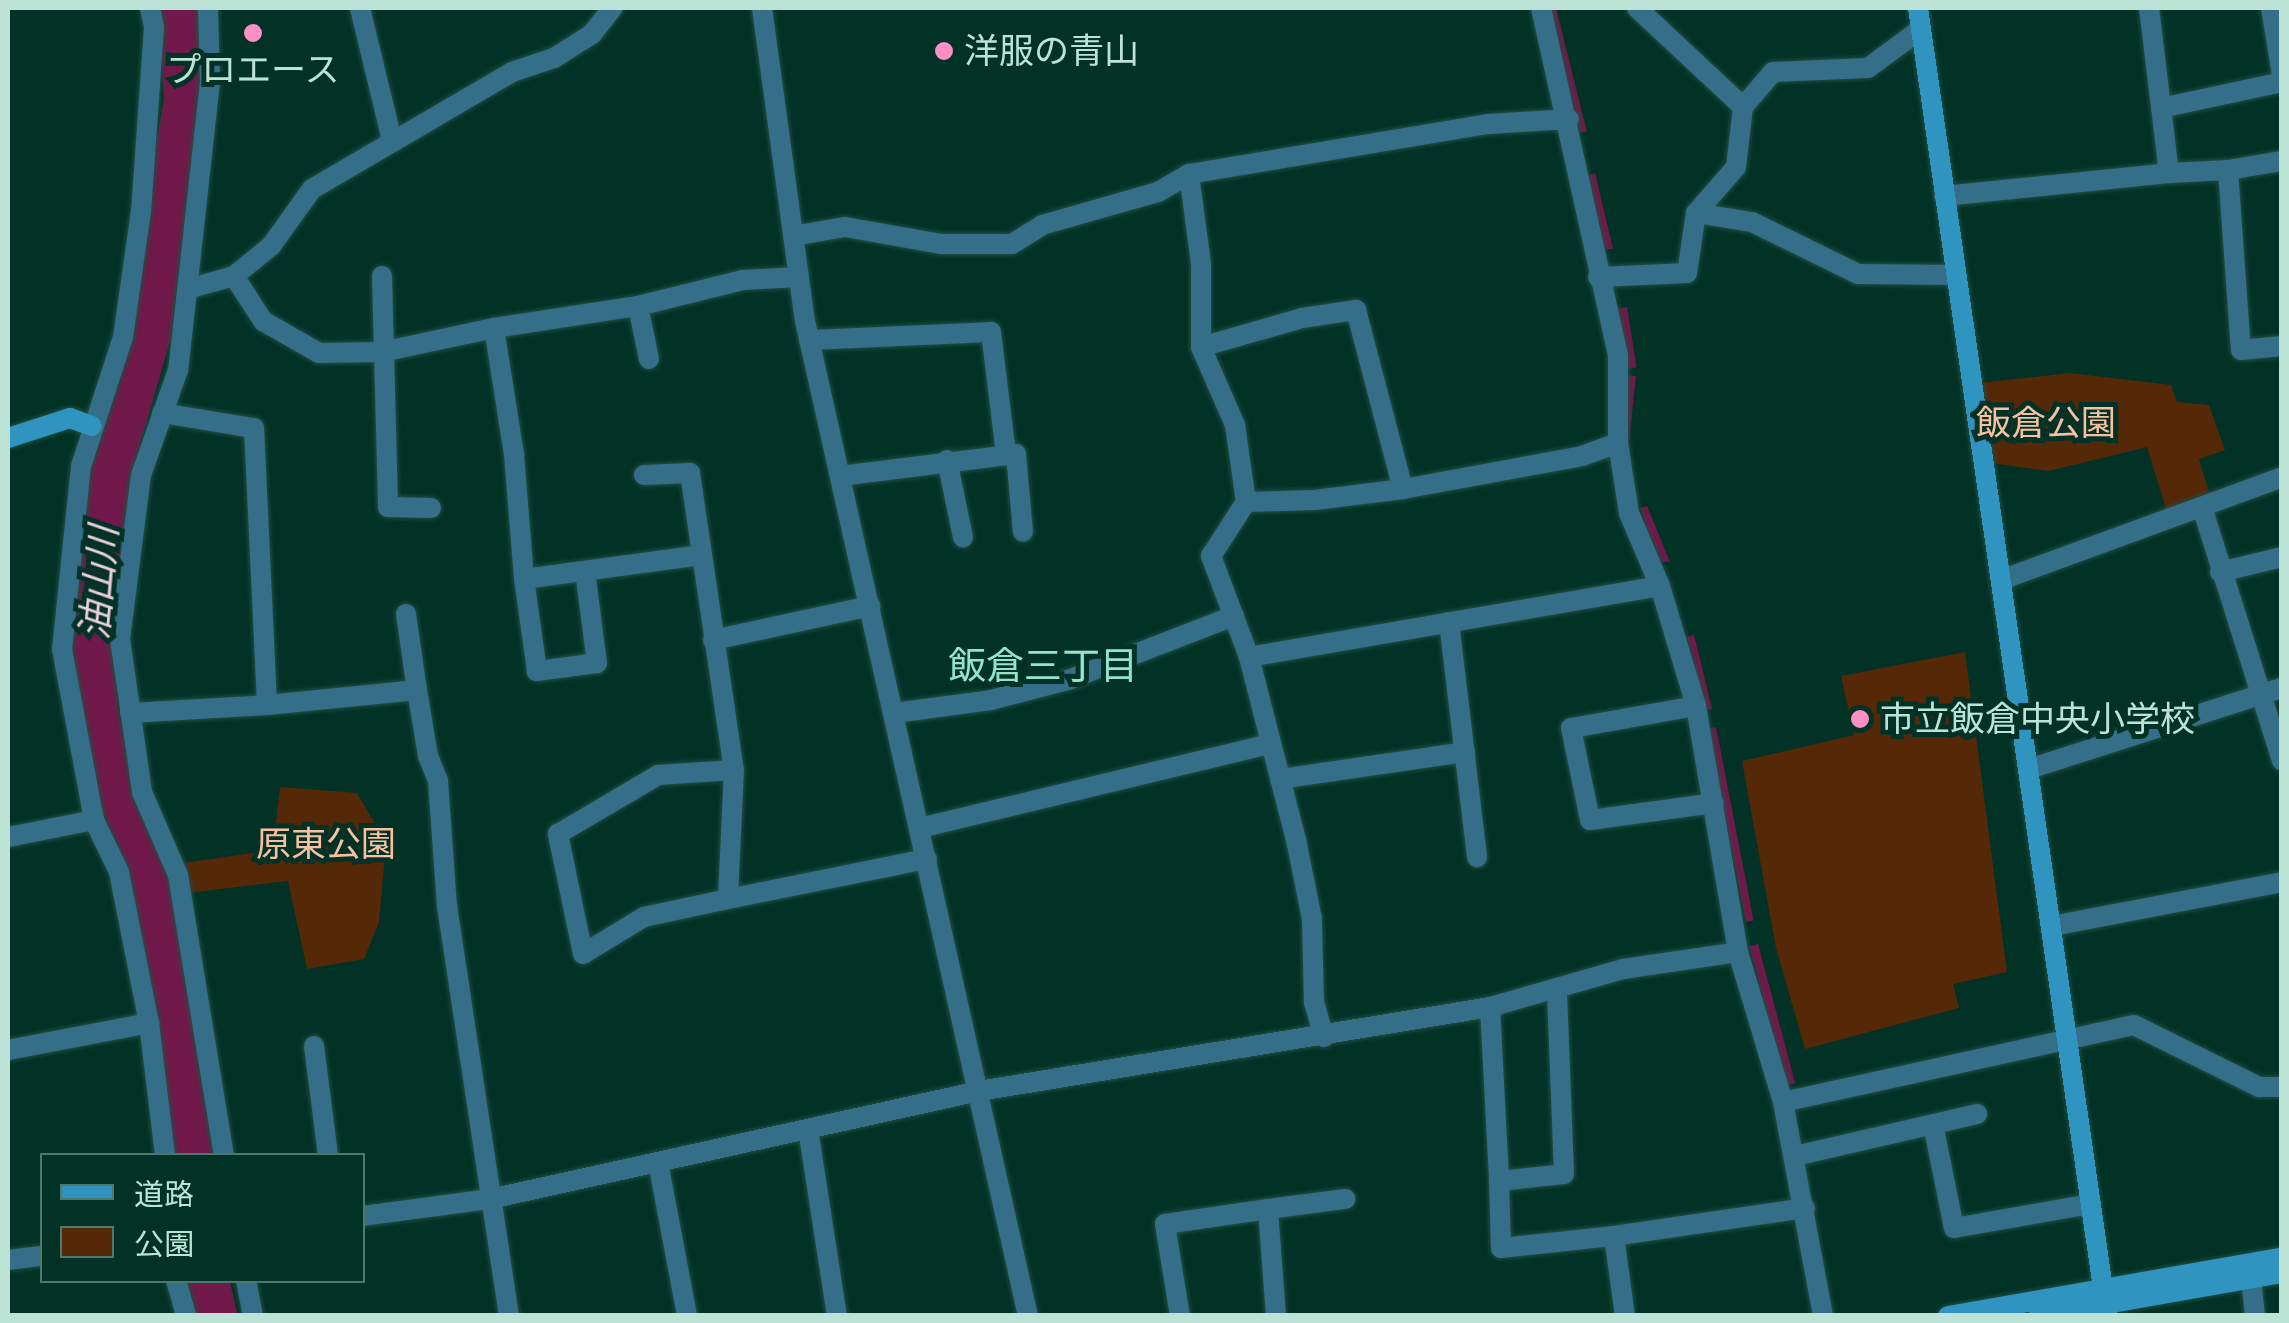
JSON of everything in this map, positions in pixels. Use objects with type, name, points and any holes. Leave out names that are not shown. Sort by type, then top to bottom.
[{"type":"street","points":[[150,8],[154,27],[141,211],[123,337],[82,466],[62,649],[94,820],[119,872],[149,1022],[165,1153]]},
{"type":"street","points":[[208,8],[210,82],[178,370],[141,475],[120,639],[142,792],[178,875],[224,1153]]},
{"type":"street","points":[[360,8],[392,140]]},
{"type":"street","points":[[188,289],[234,276],[272,246],[312,189],[512,72],[554,58],[592,34],[612,8]]},
{"type":"street","points":[[762,8],[810,340],[1028,1316]]},
{"type":"street","points":[[1541,8],[1569,119],[1598,277],[1618,356],[1618,443],[1628,513],[1660,586],[1696,706],[1738,952],[1783,1102],[1823,1316]]},
{"type":"street","points":[[1637,8],[1743,106]]},
{"type":"street","points":[[2149,8],[2170,173]]},
{"type":"street","points":[[2161,108],[2282,79],[2271,8]]},
{"type":"street","points":[[1598,277],[1688,273],[1696,214],[1736,167],[1743,106],[1773,72],[1868,68],[1920,18]]},
{"type":"street","points":[[1920,18],[2105,1302]]},
{"type":"street","points":[[794,236],[845,227],[940,244],[1012,244],[1042,225],[1158,192],[1189,174],[1488,124],[1569,119]]},
{"type":"street","points":[[1944,196],[2228,170],[2282,161]]},
{"type":"street","points":[[2228,170],[2241,350],[2282,346]]},
{"type":"street","points":[[1189,174],[1201,264],[1201,346],[1235,425],[1246,502],[1211,556],[1249,656],[1280,780],[1312,919],[1314,1003],[1324,1037]]},
{"type":"street","points":[[1696,214],[1752,222],[1858,274],[1956,276]]},
{"type":"street","points":[[234,276],[264,321],[319,353],[382,352],[494,328],[638,306],[742,280],[799,277]]},
{"type":"street","points":[[382,276],[388,507],[431,508]]},
{"type":"street","points":[[638,306],[649,359]]},
{"type":"street","points":[[1201,346],[1302,318],[1356,310],[1403,489]]},
{"type":"street","points":[[494,328],[514,454],[524,579],[537,671],[597,663],[585,571]]},
{"type":"street","points":[[810,340],[991,332],[1006,455]]},
{"type":"street","points":[[162,413],[254,428],[267,706]]},
{"type":"street","points":[[8,438],[70,418],[92,426]]},
{"type":"street","points":[[1246,502],[1316,500],[1403,489],[1582,456],[1618,443]]},
{"type":"street","points":[[840,476],[1016,454],[1023,532]]},
{"type":"street","points":[[947,460],[963,536]]},
{"type":"street","points":[[644,475],[690,473],[734,770],[728,899]]},
{"type":"street","points":[[2001,580],[2282,478]]},
{"type":"street","points":[[2202,507],[2282,760]]},
{"type":"street","points":[[524,579],[701,555]]},
{"type":"street","points":[[2220,572],[2282,558]]},
{"type":"street","points":[[1249,656],[1660,586]]},
{"type":"street","points":[[713,640],[870,606]]},
{"type":"street","points":[[406,614],[428,756],[438,781],[447,906],[509,1316]]},
{"type":"street","points":[[894,713],[991,700],[1068,680],[1234,616]]},
{"type":"street","points":[[1449,622],[1477,857]]},
{"type":"street","points":[[2029,769],[2282,688]]},
{"type":"street","points":[[130,713],[267,706],[417,690]]},
{"type":"street","points":[[1696,706],[1571,728],[1590,820],[1714,803]]},
{"type":"street","points":[[920,828],[1271,744]]},
{"type":"street","points":[[1280,780],[1464,752]]},
{"type":"street","points":[[734,770],[658,775],[558,834],[583,954],[644,917],[927,859]]},
{"type":"street","points":[[8,837],[94,820]]},
{"type":"street","points":[[2052,926],[2282,882]]},
{"type":"street","points":[[365,1216],[490,1200],[980,1091],[1490,1007],[1622,968],[1738,952]]},
{"type":"street","points":[[1499,1181],[1564,1174],[1557,988]]},
{"type":"street","points":[[1490,1007],[1501,1248],[1804,1208]]},
{"type":"street","points":[[8,1050],[149,1022]]},
{"type":"street","points":[[1783,1102],[2134,1024],[2259,1086],[2282,1086]]},
{"type":"street","points":[[314,1046],[328,1153]]},
{"type":"street","points":[[1794,1156],[1976,1114]]},
{"type":"street","points":[[1932,1124],[1954,1228],[2090,1204]]},
{"type":"street","points":[[808,1129],[837,1316]]},
{"type":"street","points":[[658,1162],[687,1316]]},
{"type":"street","points":[[1180,1316],[1165,1224],[1345,1200]]},
{"type":"street","points":[[1268,1210],[1276,1316]]},
{"type":"street","points":[[1614,1236],[1624,1316]]},
{"type":"street","points":[[8,1260],[40,1256]]},
{"type":"street","points":[[2038,1316],[2282,1258]]},
{"type":"street","points":[[1948,1316],[2105,1302],[2282,1273]]},
{"type":"street","points":[[2251,1278],[2255,1316]]},
{"type":"street","points":[[177,1283],[186,1316]]},
{"type":"street","points":[[247,1283],[253,1316]]},
{"type":"green space","name":"飯倉公園","points":[[2070,373],[2171,385],[2177,402],[2209,405],[2225,450],[2199,459],[2210,495],[2166,509],[2147,447],[2049,471],[1991,463],[1979,383]]},
{"type":"green space","points":[[1965,652],[2007,972],[1953,984],[1959,1008],[1805,1049],[1776,948],[1742,761],[1854,735],[1841,676]]},
{"type":"green space","name":"原東公園","points":[[280,787],[357,793],[386,843],[379,922],[364,959],[307,969],[288,881],[187,893],[184,863],[273,850]]},
{"type":"shaded area","points":[[1548,8],[1556,8],[1587,132],[1580,132]]},
{"type":"shaded area","points":[[1595,173],[1613,249],[1604,249],[1588,176]]},
{"type":"shaded area","points":[[1627,307],[1637,367],[1628,369],[1618,308]]},
{"type":"shaded area","points":[[1627,375],[1636,376],[1624,488],[1615,487]]},
{"type":"shaded area","points":[[1647,506],[1670,562],[1658,561],[1640,508]]},
{"type":"shaded area","points":[[1694,635],[1712,709],[1706,710],[1687,637]]},
{"type":"shaded area","points":[[1716,727],[1754,920],[1746,922],[1708,729]]},
{"type":"shaded area","points":[[1758,944],[1795,1083],[1787,1085],[1749,946]]},
{"type":"waterway","name":"油山川","points":[[179,8],[185,100],[162,232],[150,335],[111,469],[91,628],[98,717],[123,815],[150,889],[178,1024],[192,1153]]},
{"type":"waterway","name":"油山川","points":[[209,1283],[216,1316]]},
{"type":"place","name":"プロエース","points":[[253,33]]},
{"type":"place","name":"洋服の青山","points":[[944,51]]},
{"type":"place","name":"市立飯倉中央小学校","points":[[1860,719]]},
{"type":"district","name":"飯倉三丁目","points":[[1043,667]]}]
